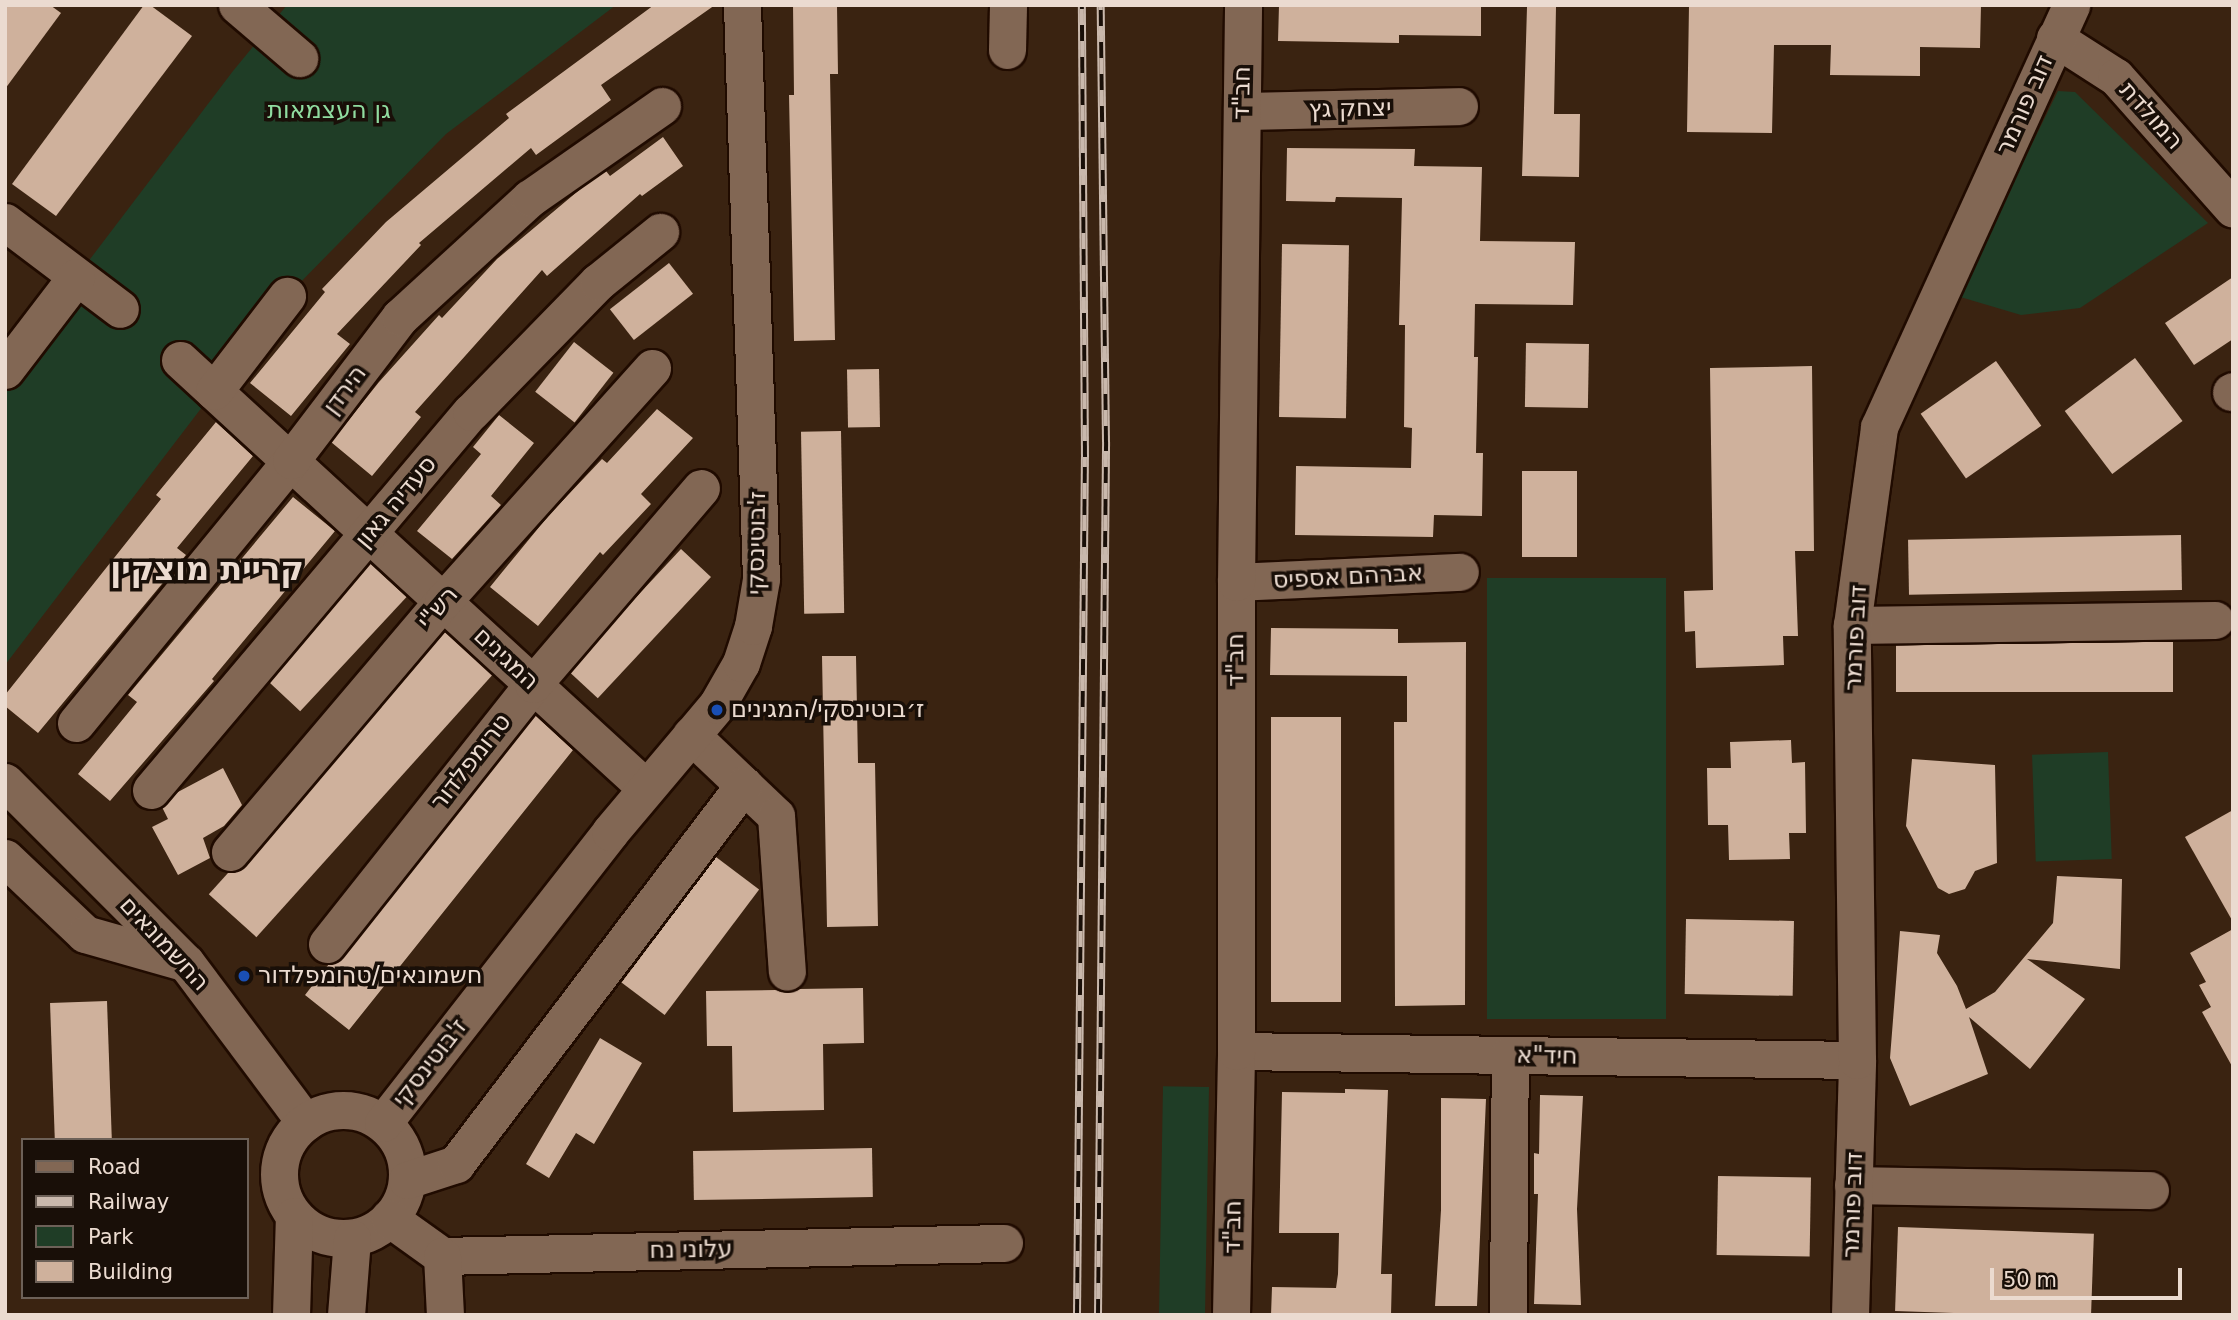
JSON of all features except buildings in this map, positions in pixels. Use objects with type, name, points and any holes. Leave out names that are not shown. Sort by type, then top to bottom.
[{"type":"street","points":[[237,5],[299,58]]},
{"type":"street","name":"ז'בוטינסקי","points":[[383,1123],[646,788],[717,705],[741,663],[753,626],[761,579],[742,5]]},
{"type":"street","points":[[1007,50],[1008,5]]},
{"type":"street","name":"חב\"ד","points":[[1231,1315],[1236,1051],[1236,582],[1243,5]]},
{"type":"street","name":"דוב פורמר","points":[[1850,1315],[1857,1060],[1852,625],[1879,427],[2071,5]]},
{"type":"street","name":"המולדת","points":[[2055,38],[2116,77],[2233,209]]},
{"type":"street","name":"הירדן","points":[[76,723],[291,460],[400,317],[530,198],[662,106]]},
{"type":"street","name":"יצחק גץ","points":[[1242,111],[1459,106]]},
{"type":"street","points":[[5,222],[120,309]]},
{"type":"street","name":"סעדיה גאון","points":[[151,790],[471,412],[598,282],[660,232]]},
{"type":"street","points":[[5,370],[76,277]]},
{"type":"street","points":[[214,391],[287,296]]},
{"type":"street","name":"המגינים","points":[[180,360],[646,788]]},
{"type":"street","name":"רש\"י","points":[[230,852],[443,601],[652,368]]},
{"type":"street","name":"טרומפלדור","points":[[327,944],[533,684],[701,488]]},
{"type":"street","name":"אברהם אספיס","points":[[1236,582],[1460,572]]},
{"type":"street","points":[[1852,625],[2215,620]]},
{"type":"street","points":[[691,735],[776,816],[787,972]]},
{"type":"street","name":"החשמונאים","points":[[5,782],[187,962],[305,1122]]},
{"type":"street","points":[[407,1180],[456,1164],[744,785]]},
{"type":"street","points":[[5,858],[85,934],[187,962]]},
{"type":"street","name":"חיד\"א","points":[[1236,1051],[1857,1060]]},
{"type":"street","points":[[1508,1315],[1510,1055]]},
{"type":"street","points":[[344,1109],[364,1113],[383,1123],[397,1139],[405,1158],[407,1180],[401,1200],[389,1218],[372,1231],[352,1238],[330,1237],[310,1230],[294,1216],[283,1198],[278,1177],[281,1156],[290,1137],[305,1122],[324,1113],[344,1109]]},
{"type":"street","points":[[1853,1185],[2150,1190]]},
{"type":"street","points":[[291,1315],[294,1216]]},
{"type":"street","points":[[389,1218],[442,1256],[445,1315]]},
{"type":"street","points":[[346,1315],[352,1238]]},
{"type":"street","name":"עלוני נח","points":[[442,1256],[1004,1243]]},
{"type":"green space","name":"גן העצמאות","points":[[287,5],[616,5],[446,134],[287,296],[5,665],[5,371],[233,71]]},
{"type":"green space","points":[[2058,91],[2075,92],[2208,223],[2080,308],[2021,315],[1957,296]]},
{"type":"green space","points":[[1487,578],[1666,578],[1666,1019],[1487,1019]]},
{"type":"green space","points":[[2108,752],[2112,859],[2036,862],[2032,755]]},
{"type":"green space","points":[[1163,1086],[1209,1087],[1205,1315],[1159,1314]]},
{"type":"railway","points":[[1077,1315],[1085,457],[1082,5]]},
{"type":"railway","points":[[1098,1315],[1106,442],[1101,5]]},
{"type":"place","name":"ז׳בוטינסקי/המגינים","points":[[717,710]]},
{"type":"place","name":"חשמונאים/טרומפלדור","points":[[244,976]]},
{"type":"district","name":"קריית מוצקין","points":[[207,569]]}]
